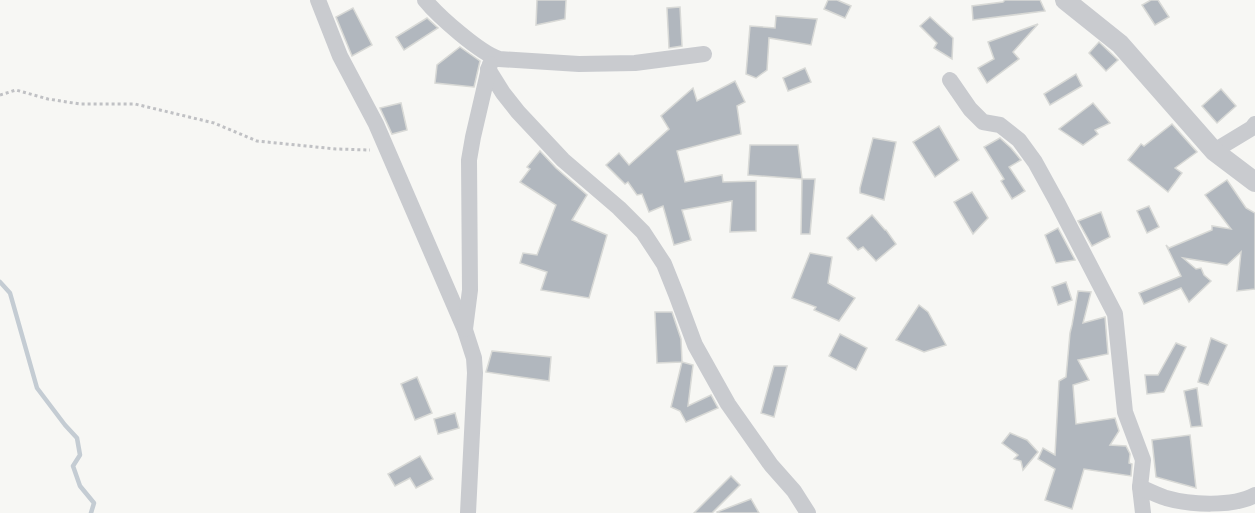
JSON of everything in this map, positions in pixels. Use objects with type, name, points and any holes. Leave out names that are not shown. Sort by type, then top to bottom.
[{"type":"street","points":[[318,0],[340,56],[376,124],[465,330],[474,358],[476,373],[468,513]]},
{"type":"street","points":[[425,0],[491,63],[503,93],[563,160],[643,232],[664,264],[695,345],[729,404],[808,513]]},
{"type":"street","points":[[1065,0],[1120,44],[1214,151],[1255,182]]},
{"type":"street","points":[[465,330],[470,290],[470,160],[473,137],[491,63],[499,59],[579,64],[635,63],[704,54]]},
{"type":"street","points":[[950,80],[970,109],[983,122],[1000,125],[1019,140],[1035,162],[1114,314],[1125,412],[1143,460],[1140,487],[1143,513]]},
{"type":"street","points":[[1214,151],[1255,124]]},
{"type":"street","points":[[1140,487],[1167,498],[1196,503],[1221,503],[1255,495]]},
{"type":"path","points":[[0,95],[16,90],[80,105],[135,104],[214,123],[256,141],[336,149],[387,150]]},
{"type":"building","points":[[537,0],[566,0],[565,19],[536,25]]},
{"type":"building","points":[[828,0],[837,0],[851,6],[845,18],[824,9]]},
{"type":"building","points":[[1005,0],[1040,0],[1045,11],[973,20],[972,6]]},
{"type":"building","points":[[1151,0],[1158,0],[1169,17],[1155,25],[1142,5]]},
{"type":"building","points":[[680,7],[682,46],[669,48],[667,8]]},
{"type":"building","points":[[353,8],[372,45],[352,56],[336,17]]},
{"type":"building","points":[[776,16],[817,19],[811,45],[769,38],[767,70],[756,78],[746,74],[750,26],[775,28]]},
{"type":"building","points":[[930,17],[953,38],[952,59],[934,48],[937,43],[920,26]]},
{"type":"building","points":[[427,18],[438,28],[404,50],[396,37]]},
{"type":"building","points":[[1038,24],[1013,52],[1019,59],[987,83],[978,68],[994,59],[988,42]]},
{"type":"building","points":[[1099,42],[1118,60],[1106,71],[1089,53]]},
{"type":"building","points":[[460,47],[480,61],[474,87],[435,83],[437,65]]},
{"type":"building","points":[[805,68],[811,82],[788,91],[783,78]]},
{"type":"building","points":[[1076,74],[1082,86],[1050,105],[1044,94]]},
{"type":"building","points":[[735,81],[745,102],[737,106],[741,134],[677,151],[685,182],[722,175],[723,182],[756,181],[756,231],[730,232],[732,201],[682,210],[691,240],[674,245],[663,206],[649,212],[642,194],[637,195],[628,182],[625,184],[606,165],[619,153],[629,165],[669,129],[661,116],[693,88],[697,101]]},
{"type":"building","points":[[1221,89],[1236,106],[1217,123],[1202,106]]},
{"type":"building","points":[[401,103],[407,130],[392,134],[380,108]]},
{"type":"building","points":[[1093,103],[1110,123],[1095,130],[1098,134],[1083,145],[1059,129]]},
{"type":"building","points":[[1172,124],[1197,152],[1175,168],[1182,173],[1168,192],[1128,160],[1141,144],[1144,146]]},
{"type":"building","points":[[939,126],[959,160],[935,177],[913,142]]},
{"type":"building","points":[[873,138],[896,142],[884,200],[860,193]]},
{"type":"building","points":[[1000,138],[1021,160],[1009,167],[1025,191],[1012,199],[1001,181],[1004,179],[984,147]]},
{"type":"building","points":[[750,145],[798,145],[802,179],[748,175]]},
{"type":"building","points":[[540,151],[587,195],[572,220],[607,235],[589,298],[541,290],[547,272],[520,263],[523,253],[537,255],[556,205],[520,182],[530,169],[527,167]]},
{"type":"building","points":[[802,179],[815,179],[810,234],[801,234]]},
{"type":"building","points":[[1227,180],[1246,208],[1255,213],[1255,289],[1237,291],[1241,252],[1227,265],[1183,258],[1196,269],[1201,268],[1204,275],[1211,281],[1189,302],[1181,288],[1144,304],[1139,293],[1181,276],[1166,245],[1169,248],[1212,230],[1212,226],[1231,229],[1205,195]]},
{"type":"building","points":[[972,192],[988,218],[973,234],[954,202]]},
{"type":"building","points":[[1149,206],[1159,227],[1147,233],[1137,211]]},
{"type":"building","points":[[1101,212],[1110,237],[1092,246],[1078,221]]},
{"type":"building","points":[[872,215],[896,244],[876,261],[863,247],[858,250],[847,238]]},
{"type":"building","points":[[1058,228],[1075,260],[1056,263],[1045,235]]},
{"type":"building","points":[[810,253],[832,257],[828,283],[855,298],[839,321],[814,310],[816,307],[792,298]]},
{"type":"building","points":[[1066,282],[1072,300],[1058,305],[1052,287]]},
{"type":"building","points":[[1078,291],[1091,292],[1083,323],[1105,317],[1108,354],[1078,360],[1089,380],[1073,385],[1076,424],[1115,418],[1119,431],[1110,445],[1126,446],[1130,454],[1129,463],[1132,464],[1131,476],[1084,469],[1072,509],[1045,500],[1055,469],[1038,459],[1043,448],[1055,455],[1059,381],[1066,377],[1070,333]]},
{"type":"building","points":[[919,305],[928,312],[946,345],[924,352],[896,340]]},
{"type":"building","points":[[655,312],[672,312],[681,339],[682,362],[657,363]]},
{"type":"building","points":[[840,334],[867,348],[856,370],[829,356]]},
{"type":"building","points":[[1211,338],[1227,345],[1208,385],[1198,382]]},
{"type":"building","points":[[1176,343],[1186,347],[1164,392],[1147,394],[1145,375],[1158,375]]},
{"type":"building","points":[[492,351],[551,357],[549,381],[486,372]]},
{"type":"building","points":[[682,362],[693,365],[688,406],[711,395],[718,408],[686,422],[680,411],[671,407]]},
{"type":"building","points":[[774,366],[787,366],[774,417],[761,413]]},
{"type":"building","points":[[417,377],[432,413],[415,420],[401,384]]},
{"type":"building","points":[[1197,388],[1202,426],[1191,427],[1184,391]]},
{"type":"building","points":[[455,413],[459,428],[438,434],[434,419]]},
{"type":"building","points":[[1010,433],[1027,440],[1038,452],[1023,470],[1021,461],[1014,459],[1018,455],[1002,443]]},
{"type":"building","points":[[1190,435],[1196,488],[1156,477],[1152,440]]},
{"type":"building","points":[[420,456],[433,479],[416,488],[410,478],[395,486],[388,474]]},
{"type":"building","points":[[731,476],[740,485],[712,513],[694,513]]},
{"type":"building","points":[[751,499],[759,513],[717,512]]},
{"type":"waterway","points":[[0,282],[10,293],[37,388],[77,438],[80,455],[73,466],[80,486],[94,503],[91,513]]}]
